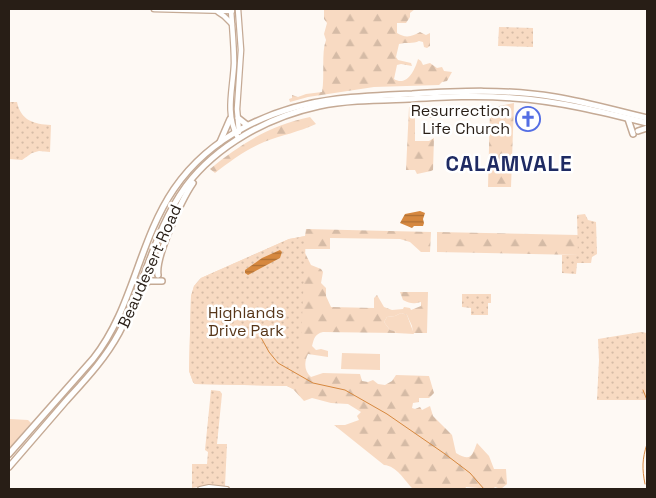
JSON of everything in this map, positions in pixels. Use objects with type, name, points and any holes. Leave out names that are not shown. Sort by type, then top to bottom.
[{"type":"highway","name":"Beaudesert Road","points":[[9,454],[93,359],[104,343],[118,319],[163,207],[186,173],[220,142],[248,125],[286,110],[328,100],[471,91],[554,96],[647,118]]},
{"type":"highway","name":"Beaudesert Road","points":[[9,467],[107,354],[123,326],[166,219],[180,196],[199,172],[239,138],[273,121],[303,110],[328,104],[468,96],[513,98],[569,105],[647,123]]},
{"type":"highway","points":[[220,142],[230,118]]},
{"type":"highway","points":[[238,118],[248,125]]},
{"type":"highway","points":[[628,119],[635,133],[647,128]]},
{"type":"highway","points":[[158,275],[159,262],[178,209],[199,172]]},
{"type":"highway","points":[[136,294],[147,282],[162,280]]},
{"type":"main road","points":[[154,9],[238,10],[241,50],[237,131]]},
{"type":"main road","points":[[215,10],[232,24]]},
{"type":"main road","points":[[231,10],[234,62],[230,118],[239,138]]},
{"type":"main road","points":[[200,489],[209,487],[227,489]]},
{"type":"green space","points":[[324,9],[415,9],[410,13],[406,23],[397,23],[397,33],[412,36],[420,32],[426,35],[430,33],[430,46],[424,47],[423,42],[419,41],[399,44],[396,57],[398,60],[411,63],[412,66],[397,65],[394,79],[403,81],[407,79],[413,72],[418,59],[423,65],[430,63],[437,68],[442,67],[444,71],[452,72],[447,81],[439,85],[374,87],[308,97],[290,102],[289,99],[292,98],[292,95],[298,97],[322,92],[326,40],[324,34],[327,23],[324,19]]},
{"type":"green space","points":[[499,27],[533,28],[533,47],[498,46]]},
{"type":"green space","points":[[9,102],[17,102],[22,113],[29,120],[39,124],[51,125],[50,152],[39,151],[32,153],[22,160],[9,159]]},
{"type":"green space","points":[[514,103],[511,187],[488,187],[490,108]]},
{"type":"green space","points":[[409,107],[433,109],[434,111],[433,118],[415,117],[415,141],[429,141],[434,138],[433,170],[431,171],[417,174],[415,170],[406,170]]},
{"type":"green space","points":[[310,117],[316,124],[258,145],[215,173],[210,169],[233,151],[269,130]]},
{"type":"green space","points":[[585,214],[588,220],[596,222],[597,254],[592,257],[591,263],[577,263],[576,274],[562,273],[562,255],[578,255],[577,215]]},
{"type":"green space","points":[[306,229],[431,232],[430,252],[421,252],[410,242],[400,239],[330,238],[330,249],[305,249],[311,265],[321,269],[323,272],[321,283],[326,288],[326,296],[331,307],[374,308],[374,298],[377,295],[384,307],[392,310],[403,309],[404,307],[411,310],[421,306],[421,302],[412,303],[403,300],[400,292],[428,292],[427,333],[413,333],[407,315],[401,313],[387,317],[384,322],[390,330],[396,333],[323,332],[315,337],[312,346],[316,350],[328,351],[328,357],[308,354],[305,363],[306,369],[311,377],[323,373],[360,374],[362,381],[368,382],[373,380],[378,384],[385,385],[392,381],[396,375],[429,376],[434,393],[429,398],[419,398],[419,402],[413,403],[412,408],[420,407],[422,410],[430,406],[433,416],[452,435],[456,453],[468,457],[474,451],[477,443],[489,456],[494,469],[506,469],[507,484],[501,489],[495,487],[493,489],[466,487],[465,489],[413,489],[397,471],[384,465],[334,425],[345,425],[359,420],[357,416],[361,412],[348,404],[331,403],[312,398],[304,401],[293,389],[287,386],[195,384],[193,382],[189,371],[191,296],[194,286],[201,278],[289,239],[305,236]]},
{"type":"green space","points":[[437,232],[578,235],[578,255],[437,252]]},
{"type":"green space","name":"Highlands Drive Park","points":[[306,236],[299,380],[293,389],[287,386],[195,384],[189,371],[191,296],[194,286],[201,278],[289,239]]},
{"type":"green space","points":[[462,294],[491,294],[491,303],[488,303],[488,315],[471,315],[471,308],[462,307]]},
{"type":"green space","points":[[401,313],[407,315],[414,334],[396,333],[390,330],[384,322],[387,317]]},
{"type":"green space","points":[[641,332],[647,333],[647,400],[597,400],[598,339]]},
{"type":"green space","points":[[342,353],[380,354],[380,370],[341,369]]},
{"type":"green space","points":[[211,390],[220,391],[222,394],[217,444],[227,444],[225,486],[208,485],[192,488],[192,464],[207,464],[208,452],[205,450]]},
{"type":"green space","points":[[9,419],[28,420],[31,423],[9,449]]},
{"type":"shaded area","points":[[420,211],[425,213],[423,226],[414,226],[412,228],[400,223],[405,214]]},
{"type":"shaded area","points":[[280,250],[282,252],[280,258],[248,275],[245,273],[245,270],[262,258]]},
{"type":"waterway","points":[[253,323],[269,352],[278,363],[313,383],[345,390],[387,414],[470,473],[484,489]]},
{"type":"waterway","points":[[643,390],[647,400]]},
{"type":"waterway","points":[[645,484],[643,464],[647,444]]},
{"type":"place","name":"Resurrection Life Church","points":[[528,119]]},
{"type":"district","name":"CALAMVALE","points":[[509,164]]}]
